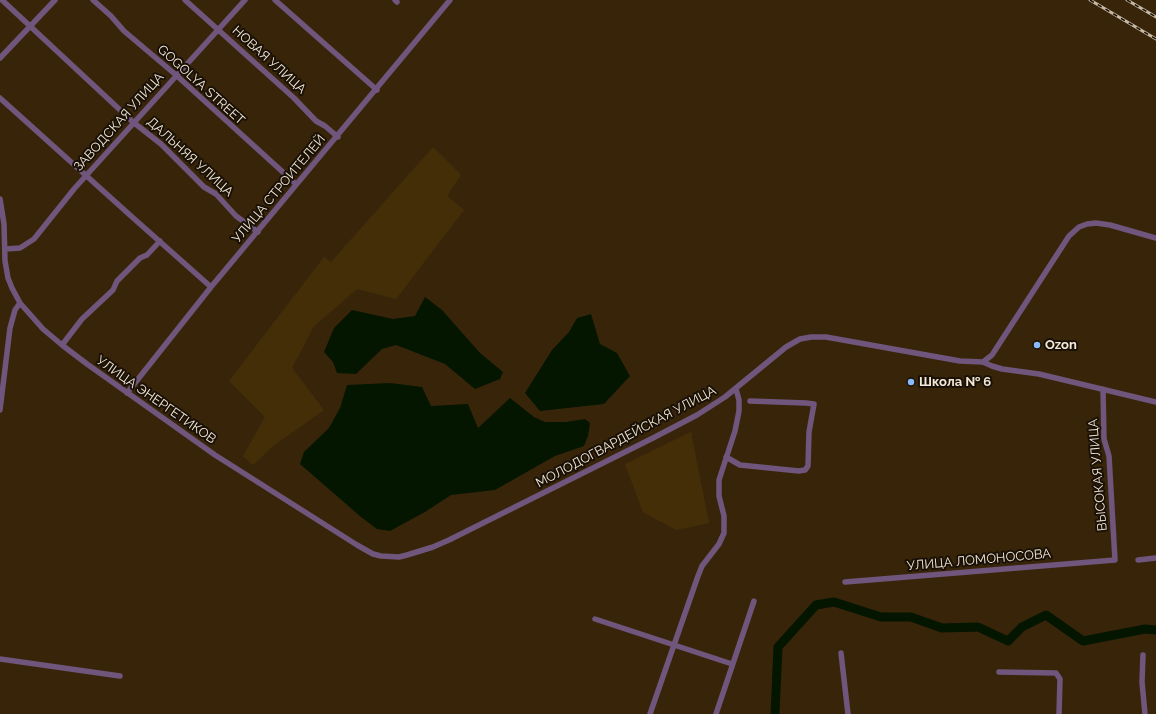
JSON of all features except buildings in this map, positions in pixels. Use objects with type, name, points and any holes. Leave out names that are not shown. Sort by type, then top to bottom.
[{"type":"street","name":"ДАЛЬНЯЯ УЛИЦА","points":[[2,0],[31,25],[133,122],[161,144],[204,187],[216,194],[236,216],[258,232]]},
{"type":"street","points":[[0,58],[55,0]]},
{"type":"street","name":"GOGOLYA STREET","points":[[93,0],[111,16],[124,31],[176,75],[296,184]]},
{"type":"street","name":"НОВАЯ УЛИЦА","points":[[184,0],[294,98],[316,121],[325,126],[338,137]]},
{"type":"street","name":"ЗАВОДСКАЯ УЛИЦА","points":[[5,249],[20,248],[34,239],[86,175],[245,0]]},
{"type":"street","points":[[275,0],[376,90]]},
{"type":"street","name":"УЛИЦА СТРОИТЕЛЕЙ","points":[[127,393],[211,287],[258,232],[296,184],[338,137],[450,0]]},
{"type":"street","points":[[0,98],[211,287]]},
{"type":"street","name":"УЛИЦА ЭНЕРГЕТИКОВ","points":[[0,199],[4,219],[5,261],[8,278],[20,303],[34,320],[62,345],[215,455],[357,545],[373,554],[381,556]]},
{"type":"street","points":[[983,362],[992,355],[1069,236],[1079,227],[1087,224],[1103,224],[1156,238]]},
{"type":"street","points":[[62,345],[82,319],[113,290],[117,281],[160,241]]},
{"type":"street","points":[[0,410],[10,328],[15,310],[20,303]]},
{"type":"street","name":"МОЛОДОГВАРДЕЙСКАЯ УЛИЦА","points":[[381,556],[399,557],[407,555],[433,547],[458,536],[683,422],[736,389],[786,347],[800,339],[826,337],[960,361],[983,362],[1002,369],[1039,374],[1156,402]]},
{"type":"street","points":[[650,714],[702,566],[724,533],[724,516],[719,488],[721,471],[735,431],[739,411],[739,400],[736,389]]},
{"type":"street","name":"ВЫСОКАЯ УЛИЦА","points":[[1103,389],[1104,439],[1109,456],[1115,560]]},
{"type":"street","points":[[726,458],[740,465],[799,471],[805,470],[808,466],[809,432],[814,404],[750,401]]},
{"type":"street","points":[[1138,560],[1156,558]]},
{"type":"street","name":"УЛИЦА ЛОМОНОСОВА","points":[[845,582],[1115,560]]},
{"type":"street","points":[[716,714],[754,601]]},
{"type":"street","points":[[595,619],[732,664]]},
{"type":"street","points":[[841,653],[848,714]]},
{"type":"street","points":[[1143,655],[1142,682],[1145,714]]},
{"type":"street","points":[[0,659],[120,676]]},
{"type":"street","points":[[999,672],[1056,673],[1060,679],[1059,714]]},
{"type":"shaded area","points":[[433,147],[461,175],[447,196],[464,210],[396,299],[357,289],[314,326],[292,368],[324,410],[273,446],[253,465],[243,456],[265,417],[229,381],[324,257],[331,262]]},
{"type":"shaded area","points":[[425,297],[442,310],[480,353],[503,372],[500,379],[475,389],[445,364],[396,345],[382,349],[356,374],[337,373],[333,362],[324,352],[334,328],[352,310],[393,319],[415,316]]},
{"type":"shaded area","points":[[591,314],[600,344],[617,353],[630,376],[604,404],[540,411],[525,393],[552,350],[569,332],[577,318]]},
{"type":"shaded area","points":[[390,383],[422,387],[431,406],[468,404],[478,428],[510,398],[534,417],[545,422],[566,422],[585,419],[590,423],[588,436],[584,446],[555,456],[495,490],[451,495],[425,512],[390,531],[377,529],[300,464],[304,452],[329,428],[340,408],[347,385]]},
{"type":"shaded area","points":[[691,432],[709,523],[676,530],[643,512],[625,464]]},
{"type":"waterway","points":[[775,714],[778,647],[816,605],[834,602],[881,617],[911,617],[942,628],[978,627],[1008,641],[1022,627],[1046,615],[1083,641],[1145,629],[1156,630]]},
{"type":"railway","points":[[1090,0],[1156,39]]},
{"type":"railway","points":[[1127,0],[1156,17]]},
{"type":"place","name":"Ozon","points":[[1037,345]]},
{"type":"place","name":"Школа № 6","points":[[911,382]]}]
